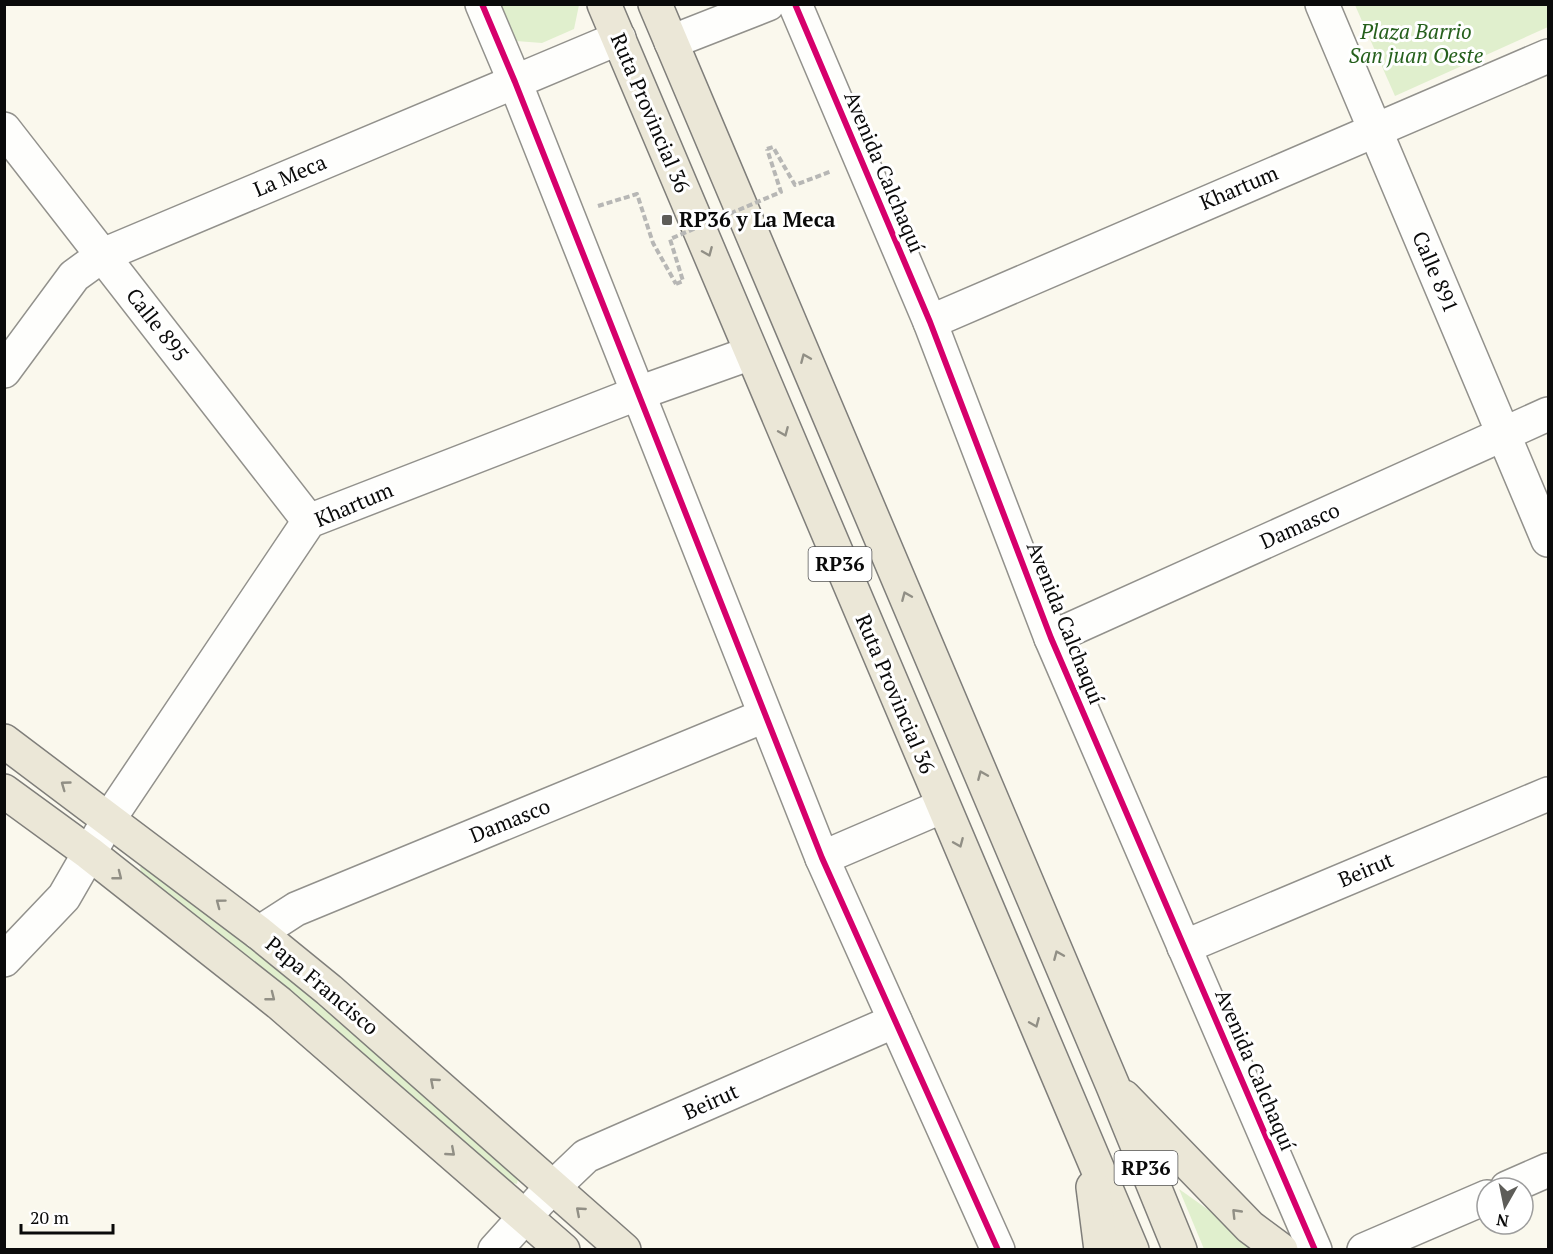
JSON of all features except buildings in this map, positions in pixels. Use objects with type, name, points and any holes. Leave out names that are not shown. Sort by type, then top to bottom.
[{"type":"main road","name":"Ruta Provincial 36","points":[[604,4],[1132,1250]]},
{"type":"main road","name":"RP36","points":[[655,4],[1113,1086],[1180,1250]]},
{"type":"main road","name":"Papa Francisco","points":[[4,741],[99,836],[279,1003],[539,1201],[624,1250]]},
{"type":"main road","name":"Papa Francisco","points":[[4,791],[99,836],[259,933],[539,1201],[563,1250]]},
{"type":"main road","points":[[1113,1086],[1250,1227],[1281,1250]]},
{"type":"main road","points":[[1078,1124],[1095,1199],[1101,1250]]},
{"type":"street","points":[[482,4],[515,82],[636,394],[822,858],[998,1250]]},
{"type":"street","points":[[671,42],[768,4]]},
{"type":"street","name":"Avenida Calchaquí","points":[[795,4],[930,322],[1052,638],[1315,1250]]},
{"type":"street","name":"Calle 891","points":[[1322,4],[1548,540]]},
{"type":"street","name":"La Meca","points":[[4,372],[74,276],[103,255],[619,38]]},
{"type":"street","name":"Khartum","points":[[930,322],[1548,56]]},
{"type":"street","name":"Calle 895","points":[[4,129],[309,521]]},
{"type":"street","name":"Khartum","points":[[4,960],[63,897],[99,836],[309,521],[636,394],[751,353]]},
{"type":"street","name":"Damasco","points":[[1052,638],[1548,414]]},
{"type":"street","name":"Damasco","points":[[259,933],[296,909],[764,716]]},
{"type":"street","name":"Beirut","points":[[1184,947],[1548,794]]},
{"type":"street","points":[[822,858],[943,806]]},
{"type":"street","name":"Beirut","points":[[495,1250],[539,1201],[586,1156],[895,1021]]},
{"type":"street","points":[[1364,1250],[1475,1202]]},
{"type":"path","points":[[568,216],[637,194],[653,243],[676,284],[683,281],[670,239],[781,192],[767,149],[773,147],[795,185],[861,160]]},
{"type":"green space","points":[[501,5],[579,5],[574,29],[542,43],[516,41]]},
{"type":"green space","name":"Plaza Barrio San juan Oeste","points":[[1355,5],[1548,5],[1548,27],[1395,96]]},
{"type":"green space","points":[[149,866],[281,969],[518,1178],[517,1184],[510,1182],[142,875],[140,867]]},
{"type":"green space","points":[[1179,1189],[1210,1211],[1250,1249],[1204,1249]]},
{"type":"cycle path","points":[[482,4],[515,82],[822,858],[998,1250]]},
{"type":"cycle path","points":[[795,4],[930,322],[1051,638],[1315,1250]]},
{"type":"place","name":"RP36 y La Meca","points":[[667,220]]}]
